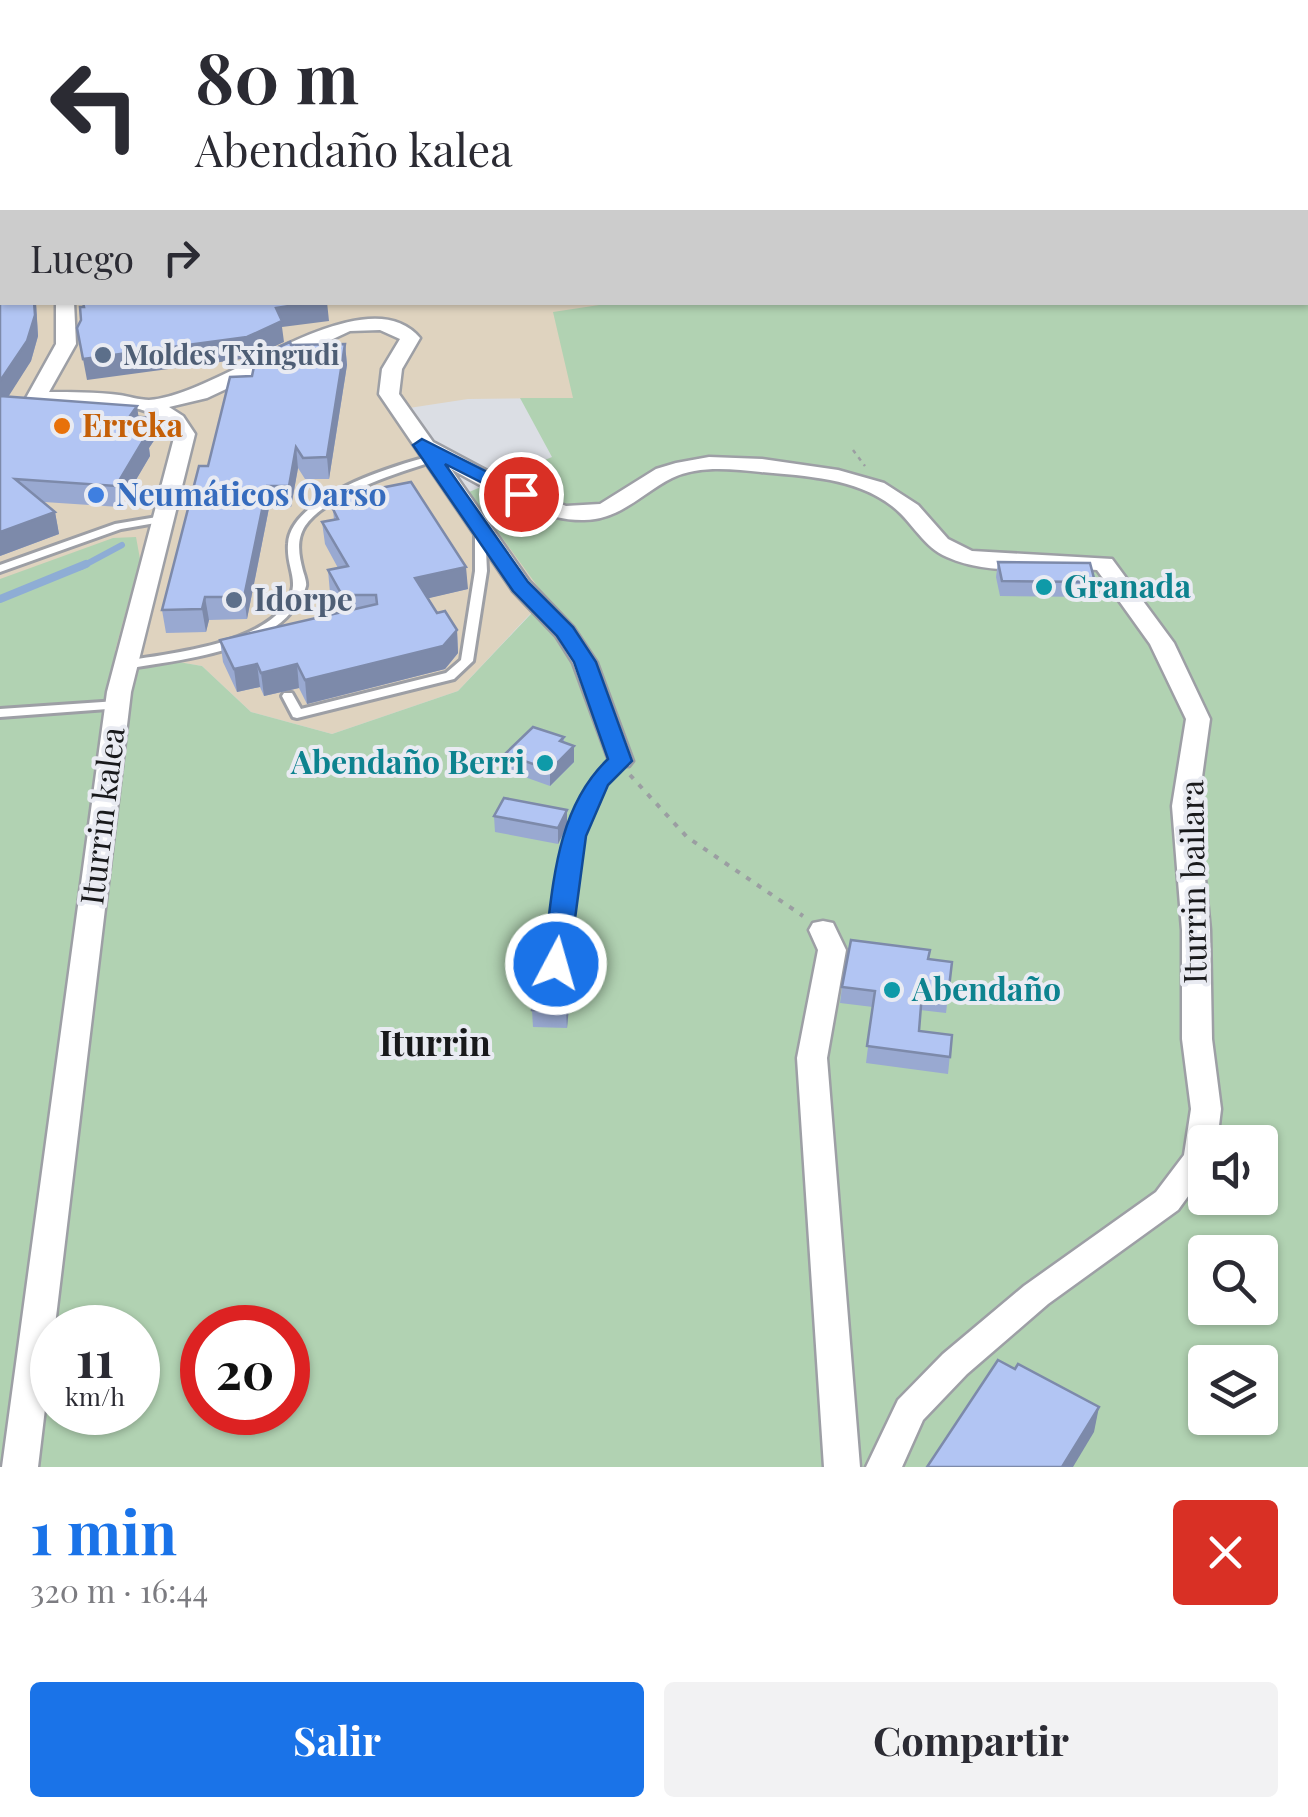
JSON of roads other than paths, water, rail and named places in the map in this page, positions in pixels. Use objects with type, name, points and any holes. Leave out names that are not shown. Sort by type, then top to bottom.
[{"type":"street","points":[[65,305],[66,344],[36,398],[148,406],[200,394],[346,326],[386,325],[403,330],[410,338],[392,369],[390,394],[480,530],[521,586],[565,632],[585,662],[620,761]]},
{"type":"street","name":"Iturrin kalea","points":[[20,1467],[117,705],[185,434],[183,426],[200,394]]},
{"type":"street","points":[[148,406],[183,426]]},
{"type":"street","name":"Iturrin bailara","points":[[427,452],[554,511],[584,515],[609,510],[672,470],[705,464],[816,472],[883,490],[909,508],[935,539],[952,552],[973,558],[1077,559],[1104,564],[1162,643],[1198,719],[1186,806],[1196,930],[1197,1039],[1206,1109],[1199,1158],[1167,1201],[1036,1295],[956,1364],[910,1410],[884,1467]]},
{"type":"street","points":[[823,930],[832,950],[812,1058],[842,1467]]},
{"type":"lane","points":[[125,665],[196,652],[262,629],[286,613],[301,585],[293,550],[297,529],[326,504],[427,452]]},
{"type":"lane","points":[[0,569],[119,526],[163,518]]},
{"type":"lane","points":[[288,696],[297,714],[450,676],[459,669],[467,661],[474,623],[481,571],[480,530]]},
{"type":"lane","points":[[0,712],[117,705]]},
{"type":"lane","points":[[556,964],[574,836],[597,782],[620,761]]},
{"type":"waterway","points":[[81,567],[122,545]]},
{"type":"waterway","points":[[0,599],[86,564]]},
{"type":"place","name":"Moldes Txingudi","points":[[103,355]]},
{"type":"place","name":"Erreka","points":[[62,426]]},
{"type":"place","name":"Neumáticos Oarso","points":[[96,495]]},
{"type":"place","name":"Granada","points":[[1044,587]]},
{"type":"place","name":"Idorpe","points":[[234,600]]},
{"type":"place","name":"Abendaño Berri","points":[[545,763]]},
{"type":"place","name":"Abendaño","points":[[892,990]]},
{"type":"district","name":"Iturrin","points":[[435,1044]]}]
